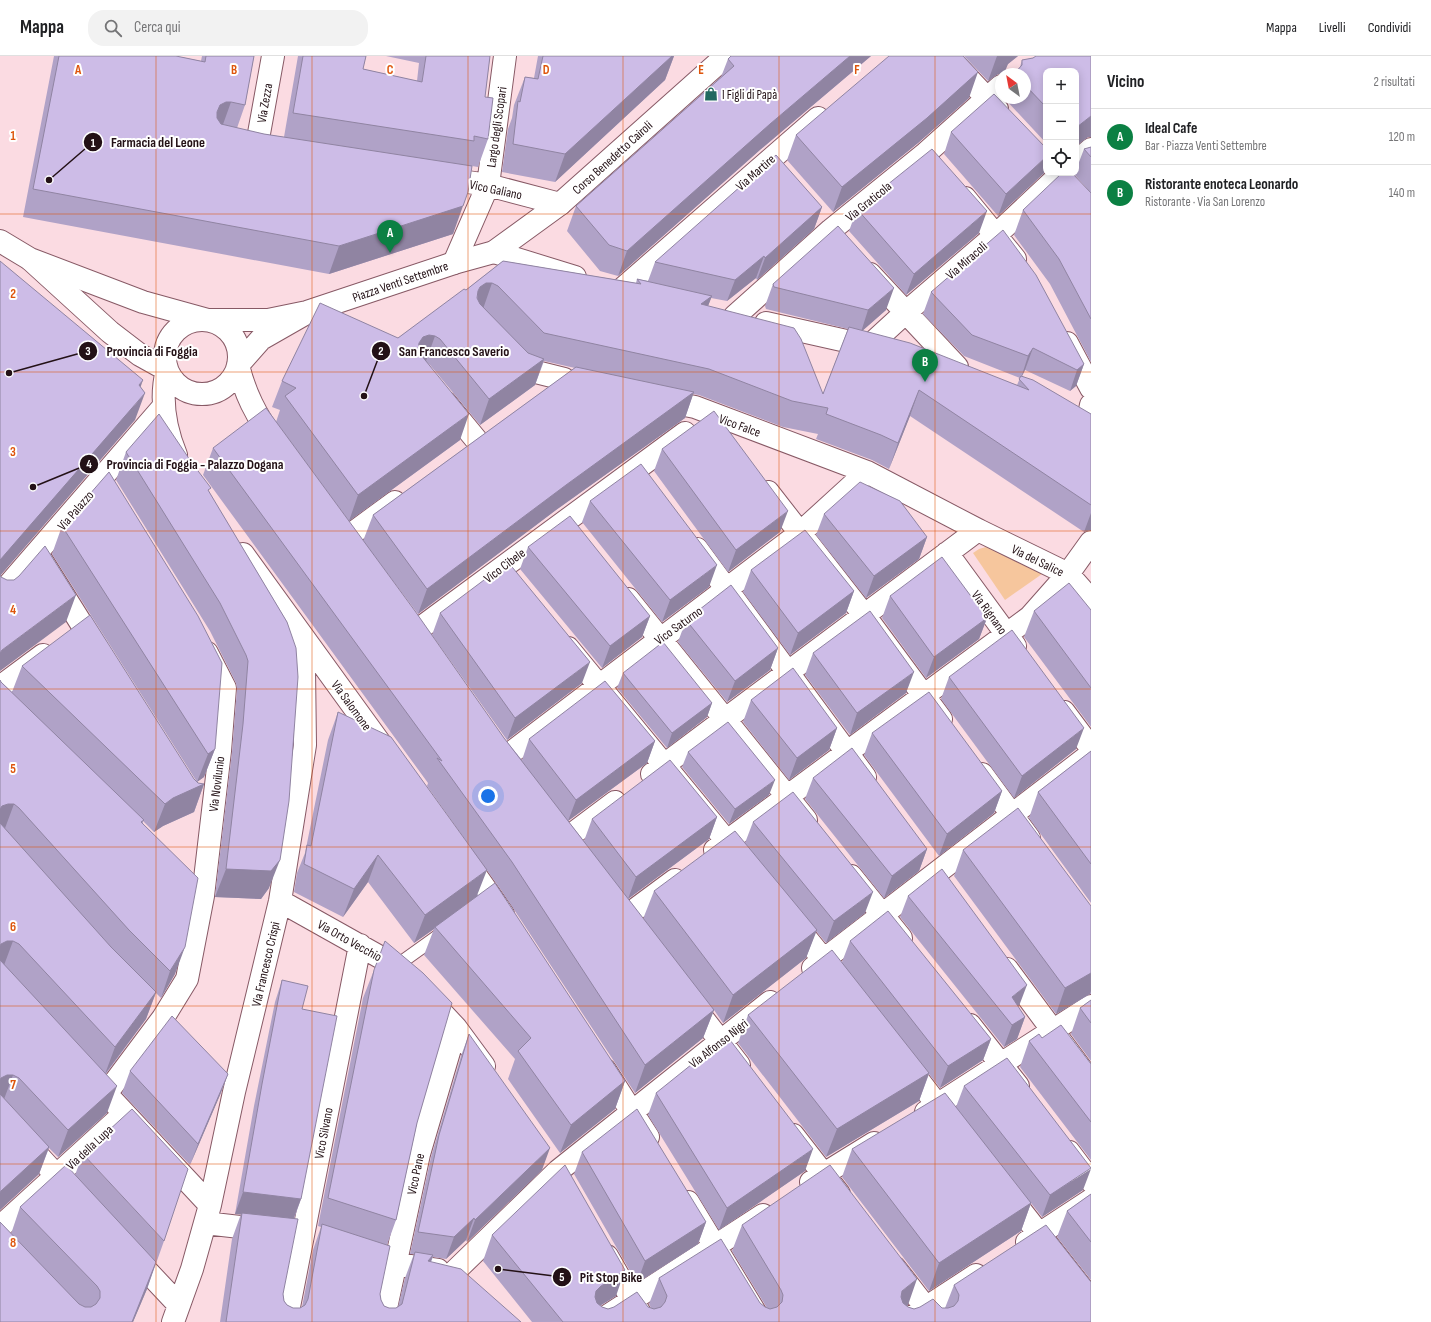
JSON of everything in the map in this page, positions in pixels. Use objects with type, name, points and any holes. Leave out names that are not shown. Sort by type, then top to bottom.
[{"type":"street","name":"Via Zezza","points":[[256,150],[273,56]]},
{"type":"street","name":"Largo degli Scopari","points":[[454,263],[488,185],[505,56]]},
{"type":"street","name":"Corso Benedetto Cairoli","points":[[494,252],[560,204],[726,56]]},
{"type":"street","points":[[947,56],[994,92],[1008,121]]},
{"type":"street","name":"Via Graticola","points":[[735,316],[837,236],[994,92]]},
{"type":"street","name":"Via Martire","points":[[621,290],[768,159],[832,105]]},
{"type":"street","points":[[234,145],[279,153]]},
{"type":"street","points":[[1079,159],[1091,149]]},
{"type":"street","points":[[926,153],[997,234],[1029,278]]},
{"type":"street","points":[[768,159],[784,177]]},
{"type":"street","name":"Vico Galiano","points":[[418,175],[488,185],[560,204]]},
{"type":"street","name":"Via Miracoli","points":[[869,346],[905,313],[1063,178]]},
{"type":"street","points":[[816,213],[837,236]]},
{"type":"street","name":"Piazza Venti Settembre","points":[[0,241],[30,259],[143,302],[208,320],[220,324],[233,336],[239,353],[238,365],[234,376],[226,385],[216,392],[204,394],[192,393],[182,389],[173,381],[164,360],[165,349],[170,338],[177,329],[186,323],[197,320],[208,320],[268,320],[307,312],[454,263],[494,252]]},
{"type":"street","points":[[494,252],[596,283],[644,295]]},
{"type":"street","name":"Piazza Venti Settembre","points":[[30,259],[110,332],[140,355],[167,370]]},
{"type":"street","points":[[858,260],[905,313],[957,367]]},
{"type":"street","points":[[712,311],[891,352]]},
{"type":"street","name":"Piazza Venti Settembre","points":[[238,365],[261,339],[307,312]]},
{"type":"street","points":[[1057,324],[1091,388]]},
{"type":"street","points":[[501,343],[528,370],[587,384]]},
{"type":"street","points":[[920,358],[957,367],[979,375]]},
{"type":"street","points":[[238,365],[244,388],[257,417],[285,455]]},
{"type":"street","name":"Piazza Venti Settembre","points":[[164,406],[163,386],[167,370]]},
{"type":"street","points":[[546,392],[564,379]]},
{"type":"street","points":[[435,390],[478,442]]},
{"type":"street","name":"Vico Falce","points":[[641,396],[695,407],[867,472],[978,530]]},
{"type":"street","points":[[164,406],[170,440],[186,475]]},
{"type":"street","name":"Via Palazzo","points":[[0,595],[164,406]]},
{"type":"street","points":[[711,414],[730,440]]},
{"type":"street","name":"Vico Cibele","points":[[415,632],[564,520],[711,414]]},
{"type":"street","points":[[460,455],[497,428]]},
{"type":"street","points":[[636,468],[650,487]]},
{"type":"street","name":"Vico Saturno","points":[[504,758],[598,685],[799,534],[867,472]]},
{"type":"street","points":[[758,477],[799,534],[864,615],[952,733]]},
{"type":"street","points":[[101,480],[114,500]]},
{"type":"street","points":[[346,538],[409,492]]},
{"type":"street","points":[[332,519],[360,557]]},
{"type":"street","points":[[564,520],[580,539]]},
{"type":"street","points":[[566,838],[978,530]]},
{"type":"street","name":"Via del Salice","points":[[978,530],[1068,574],[1091,600]]},
{"type":"street","points":[[684,532],[876,791]]},
{"type":"street","name":"Via Salomone","points":[[232,539],[398,769]]},
{"type":"street","points":[[625,917],[1030,617],[1068,574],[1091,542]]},
{"type":"street","points":[[37,553],[106,663]]},
{"type":"street","name":"Via Rignano","points":[[947,553],[1025,660]]},
{"type":"street","points":[[502,566],[516,584]]},
{"type":"street","points":[[615,582],[821,838]]},
{"type":"street","name":"Via Francesco Crispi","points":[[176,1313],[192,1269],[208,1214],[234,1092],[280,901],[304,737],[304,669],[278,602]]},
{"type":"street","points":[[401,613],[428,651]]},
{"type":"street","points":[[2,697],[60,642],[83,626]]},
{"type":"street","points":[[555,632],[756,877]]},
{"type":"street","name":"Via Novilunio","points":[[106,1094],[163,1018],[187,979],[203,896],[225,688],[198,638]]},
{"type":"street","points":[[1054,698],[1091,748]]},
{"type":"street","points":[[491,739],[518,777]]},
{"type":"street","name":"Via Alfonso Nigri","points":[[453,1273],[553,1164],[632,1112],[720,1041],[1091,754]]},
{"type":"street","points":[[971,758],[1040,854]]},
{"type":"street","points":[[194,800],[216,784]]},
{"type":"street","points":[[552,820],[580,856]]},
{"type":"street","points":[[454,846],[485,901],[513,929]]},
{"type":"street","points":[[922,854],[950,892]]},
{"type":"street","points":[[840,862],[912,952]]},
{"type":"street","points":[[186,880],[203,896]]},
{"type":"street","points":[[611,899],[639,936]]},
{"type":"street","name":"Via Orto Vecchio","points":[[280,901],[396,966],[456,1028],[493,1080]]},
{"type":"street","points":[[780,907],[854,998]]},
{"type":"street","name":"Vico Silvano","points":[[286,1322],[360,945]]},
{"type":"street","points":[[997,955],[1091,1082]]},
{"type":"street","points":[[677,985],[753,1083]]},
{"type":"street","points":[[147,1002],[180,1035]]},
{"type":"street","points":[[910,1121],[1002,1064],[1091,1006]]},
{"type":"street","points":[[957,1008],[1030,1101]]},
{"type":"street","name":"Vico Pane","points":[[383,1322],[418,1154],[456,1028]]},
{"type":"street","points":[[893,1048],[966,1142]]},
{"type":"street","points":[[594,1053],[657,1152]]},
{"type":"street","points":[[85,1071],[124,1114],[208,1214],[303,1234],[396,1264],[468,1275],[473,1281]]},
{"type":"street","points":[[218,1075],[234,1092]]},
{"type":"street","points":[[0,1114],[88,1209]]},
{"type":"street","name":"Via della Lupa","points":[[2,1239],[57,1176],[124,1114]]},
{"type":"street","points":[[781,1119],[851,1210]]},
{"type":"street","points":[[598,1322],[716,1247],[823,1174],[890,1133]]},
{"type":"street","points":[[1058,1138],[1091,1181]]},
{"type":"street","points":[[553,1164],[569,1191]]},
{"type":"street","points":[[995,1179],[1091,1300]]},
{"type":"street","points":[[678,1186],[761,1322]]},
{"type":"street","points":[[1012,1252],[1091,1200]]},
{"type":"street","points":[[115,1237],[176,1313]]},
{"type":"street","points":[[597,1239],[645,1322]]},
{"type":"street","points":[[884,1253],[932,1315]]},
{"type":"street","points":[[904,1322],[932,1315],[992,1265]]},
{"type":"lane","points":[[396,966],[453,924]]},
{"type":"shaded area","points":[[986,547],[1042,574],[1005,600],[973,553]]},
{"type":"building","points":[[59,56],[176,56],[205,62],[206,56],[254,56],[245,105],[226,102],[220,105],[217,112],[217,118],[221,124],[264,134],[472,166],[468,192],[463,206],[339,246],[33,189]]},
{"type":"building","points":[[303,56],[366,56],[363,69],[422,82],[426,56],[490,56],[485,97],[493,98],[488,139],[474,136],[474,141],[293,113]]},
{"type":"building","points":[[543,56],[672,56],[565,154],[513,144],[518,101],[520,102],[525,77],[538,79]]},
{"type":"building","points":[[731,56],[850,56],[770,124],[627,251],[609,245],[576,206],[734,66],[728,59]]},
{"type":"building","points":[[889,56],[963,56],[978,72],[927,118],[842,187],[796,135]]},
{"type":"building","points":[[1036,56],[1091,56],[1091,116],[1079,125],[1079,68],[1043,68],[1043,104],[1031,91],[1031,68],[1019,68],[1022,65],[1022,60]]},
{"type":"building","points":[[994,94],[995,104],[1004,104],[1043,145],[1043,160],[1006,194],[951,132]]},
{"type":"building","points":[[1091,147],[1091,157],[1084,149]]},
{"type":"building","points":[[932,149],[987,211],[914,274],[857,209]]},
{"type":"building","points":[[776,155],[822,207],[765,258],[764,256],[735,280],[655,262]]},
{"type":"building","points":[[1059,176],[1075,176],[1091,193],[1091,319],[1059,259],[1023,210]]},
{"type":"building","points":[[838,226],[894,288],[868,310],[774,287],[773,284]]},
{"type":"building","points":[[1003,230],[1036,275],[1084,364],[1077,370],[1033,348],[1028,356],[972,335],[931,292]]},
{"type":"building","points":[[0,261],[143,380],[139,385],[145,393],[0,560]]},
{"type":"building","points":[[503,261],[641,284],[637,279],[712,296],[701,304],[794,328],[801,339],[823,394],[849,327],[910,343],[1029,390],[1019,379],[1021,376],[1033,380],[1091,414],[1091,505],[919,390],[898,443],[826,414],[828,408],[792,401],[709,369],[544,333],[498,286],[492,283],[486,283],[480,287],[477,298],[480,304],[528,353],[544,359],[489,399],[440,339],[429,335],[423,337],[419,343],[418,350],[469,414],[358,495],[285,396],[296,388],[282,381],[320,303],[398,338],[464,289],[466,290]]},
{"type":"building","points":[[576,367],[694,392],[427,589],[373,515]]},
{"type":"building","points":[[266,408],[415,611],[504,738],[714,1010],[645,1065],[512,862],[437,758],[442,761],[213,448]]},
{"type":"building","points":[[714,411],[788,511],[736,550],[662,449]]},
{"type":"building","points":[[159,414],[211,488],[208,490],[287,622],[296,648],[298,677],[289,801],[280,860],[271,871],[226,869],[243,724],[248,661],[220,603],[126,452]]},
{"type":"building","points":[[641,464],[717,565],[670,600],[590,501]]},
{"type":"building","points":[[109,472],[198,616],[222,663],[215,749],[208,754],[62,526]]},
{"type":"building","points":[[860,482],[900,501],[927,537],[874,576],[824,514]]},
{"type":"building","points":[[570,516],[650,616],[610,646],[528,547]]},
{"type":"building","points":[[805,530],[854,591],[798,633],[751,570]]},
{"type":"building","points":[[45,546],[76,595],[0,653],[0,575],[7,580],[14,580]]},
{"type":"building","points":[[942,557],[987,618],[934,657],[890,596]]},
{"type":"building","points":[[508,562],[590,662],[515,718],[440,613]]},
{"type":"building","points":[[1069,583],[1091,610],[1091,688],[1034,611]]},
{"type":"building","points":[[731,585],[778,648],[735,681],[686,620]]},
{"type":"building","points":[[870,611],[914,672],[857,713],[813,653]]},
{"type":"building","points":[[90,615],[194,779],[198,783],[204,784],[173,798],[165,804],[22,666]]},
{"type":"building","points":[[1012,630],[1084,728],[1022,776],[949,677]]},
{"type":"building","points":[[663,642],[712,703],[672,733],[623,673]]},
{"type":"building","points":[[793,668],[837,728],[797,758],[751,700]]},
{"type":"building","points":[[0,680],[144,820],[141,822],[198,878],[185,947],[170,971],[129,930],[19,808],[14,804],[8,804],[2,806],[0,809]]},
{"type":"building","points":[[605,681],[655,741],[576,800],[529,739]]},
{"type":"building","points":[[929,692],[1002,791],[947,834],[872,733]]},
{"type":"building","points":[[338,712],[391,737],[487,870],[425,915],[378,855],[354,889],[304,864],[307,845],[311,846]]},
{"type":"building","points":[[728,722],[775,780],[735,809],[688,752]]},
{"type":"building","points":[[852,748],[927,849],[892,876],[813,778]]},
{"type":"building","points":[[1091,751],[1091,864],[1038,792]]},
{"type":"building","points":[[670,760],[717,817],[636,877],[592,819]]},
{"type":"building","points":[[793,792],[873,892],[834,921],[753,822]]},
{"type":"building","points":[[1018,808],[1091,906],[1091,973],[1065,988],[963,850]]},
{"type":"building","points":[[0,823],[111,947],[156,992],[115,1047],[19,944],[13,941],[7,941],[0,946]]},
{"type":"building","points":[[735,831],[817,930],[733,995],[654,891]]},
{"type":"building","points":[[942,869],[1027,985],[1012,997],[1025,1017],[1012,1025],[908,896]]},
{"type":"building","points":[[495,883],[625,1081],[571,1125],[518,1051],[531,1038],[435,927]]},
{"type":"building","points":[[888,911],[991,1039],[948,1066],[850,941]]},
{"type":"building","points":[[385,941],[423,973],[452,1003],[417,1123],[396,1220],[328,1198],[374,970]]},
{"type":"building","points":[[832,950],[929,1073],[837,1129],[748,1015]]},
{"type":"building","points":[[0,960],[117,1086],[68,1130],[19,1078],[13,1075],[7,1075],[0,1080]]},
{"type":"building","points":[[282,980],[308,986],[302,1009],[337,1016],[301,1199],[243,1192]]},
{"type":"building","points":[[1091,1000],[1091,1023],[1080,1008]]},
{"type":"building","points":[[172,1016],[228,1074],[198,1144],[130,1071]]},
{"type":"building","points":[[1061,1025],[1091,1064],[1091,1122],[1029,1041],[1039,1034],[1042,1038]]},
{"type":"building","points":[[469,1034],[550,1148],[475,1220],[474,1218],[454,1237],[418,1232],[439,1135]]},
{"type":"building","points":[[727,1036],[813,1149],[727,1208],[656,1093]]},
{"type":"building","points":[[1007,1058],[1091,1168],[1050,1195],[964,1086]]},
{"type":"building","points":[[945,1093],[1031,1203],[939,1263],[852,1149]]},
{"type":"building","points":[[0,1094],[49,1147],[0,1193]]},
{"type":"building","points":[[132,1109],[188,1169],[164,1241],[83,1154]]},
{"type":"building","points":[[637,1109],[706,1222],[645,1261],[582,1152]]},
{"type":"building","points":[[66,1165],[156,1262],[132,1322],[0,1322],[0,1222],[79,1304],[85,1307],[91,1307],[96,1304],[100,1298],[100,1291],[97,1286],[20,1207]]},
{"type":"building","points":[[565,1165],[625,1270],[596,1291],[595,1297],[597,1303],[608,1309],[614,1307],[637,1292],[648,1307],[654,1309],[661,1307],[667,1296],[659,1278],[721,1239],[760,1303],[770,1309],[777,1307],[782,1302],[783,1295],[781,1290],[742,1225],[830,1165],[917,1279],[902,1291],[901,1297],[903,1303],[908,1307],[914,1309],[933,1299],[942,1308],[954,1306],[958,1301],[959,1295],[954,1285],[1046,1225],[1091,1282],[1091,1322],[563,1322],[492,1235]]},
{"type":"building","points":[[1091,1194],[1091,1242],[1067,1211]]},
{"type":"building","points":[[242,1213],[298,1219],[283,1294],[284,1301],[287,1305],[293,1308],[300,1308],[305,1305],[308,1299],[322,1224],[390,1246],[380,1294],[384,1306],[396,1308],[402,1304],[415,1252],[433,1255],[428,1261],[461,1269],[521,1322],[226,1322]]},
{"type":"place","name":"I Figli di Papà","points":[[711,94]]},
{"type":"place","name":"Farmacia del Leone","points":[[49,180]]},
{"type":"place","name":"Ideal Cafe","points":[[390,253]]},
{"type":"place","name":"Provincia di Foggia","points":[[9,373]]},
{"type":"place","name":"Ristorante enoteca Leonardo","points":[[925,382]]},
{"type":"place","name":"San Francesco Saverio","points":[[364,396]]},
{"type":"place","name":"Provincia di Foggia - Palazzo Dogana","points":[[33,487]]},
{"type":"place","name":"Pit Stop Bike","points":[[498,1269]]}]
